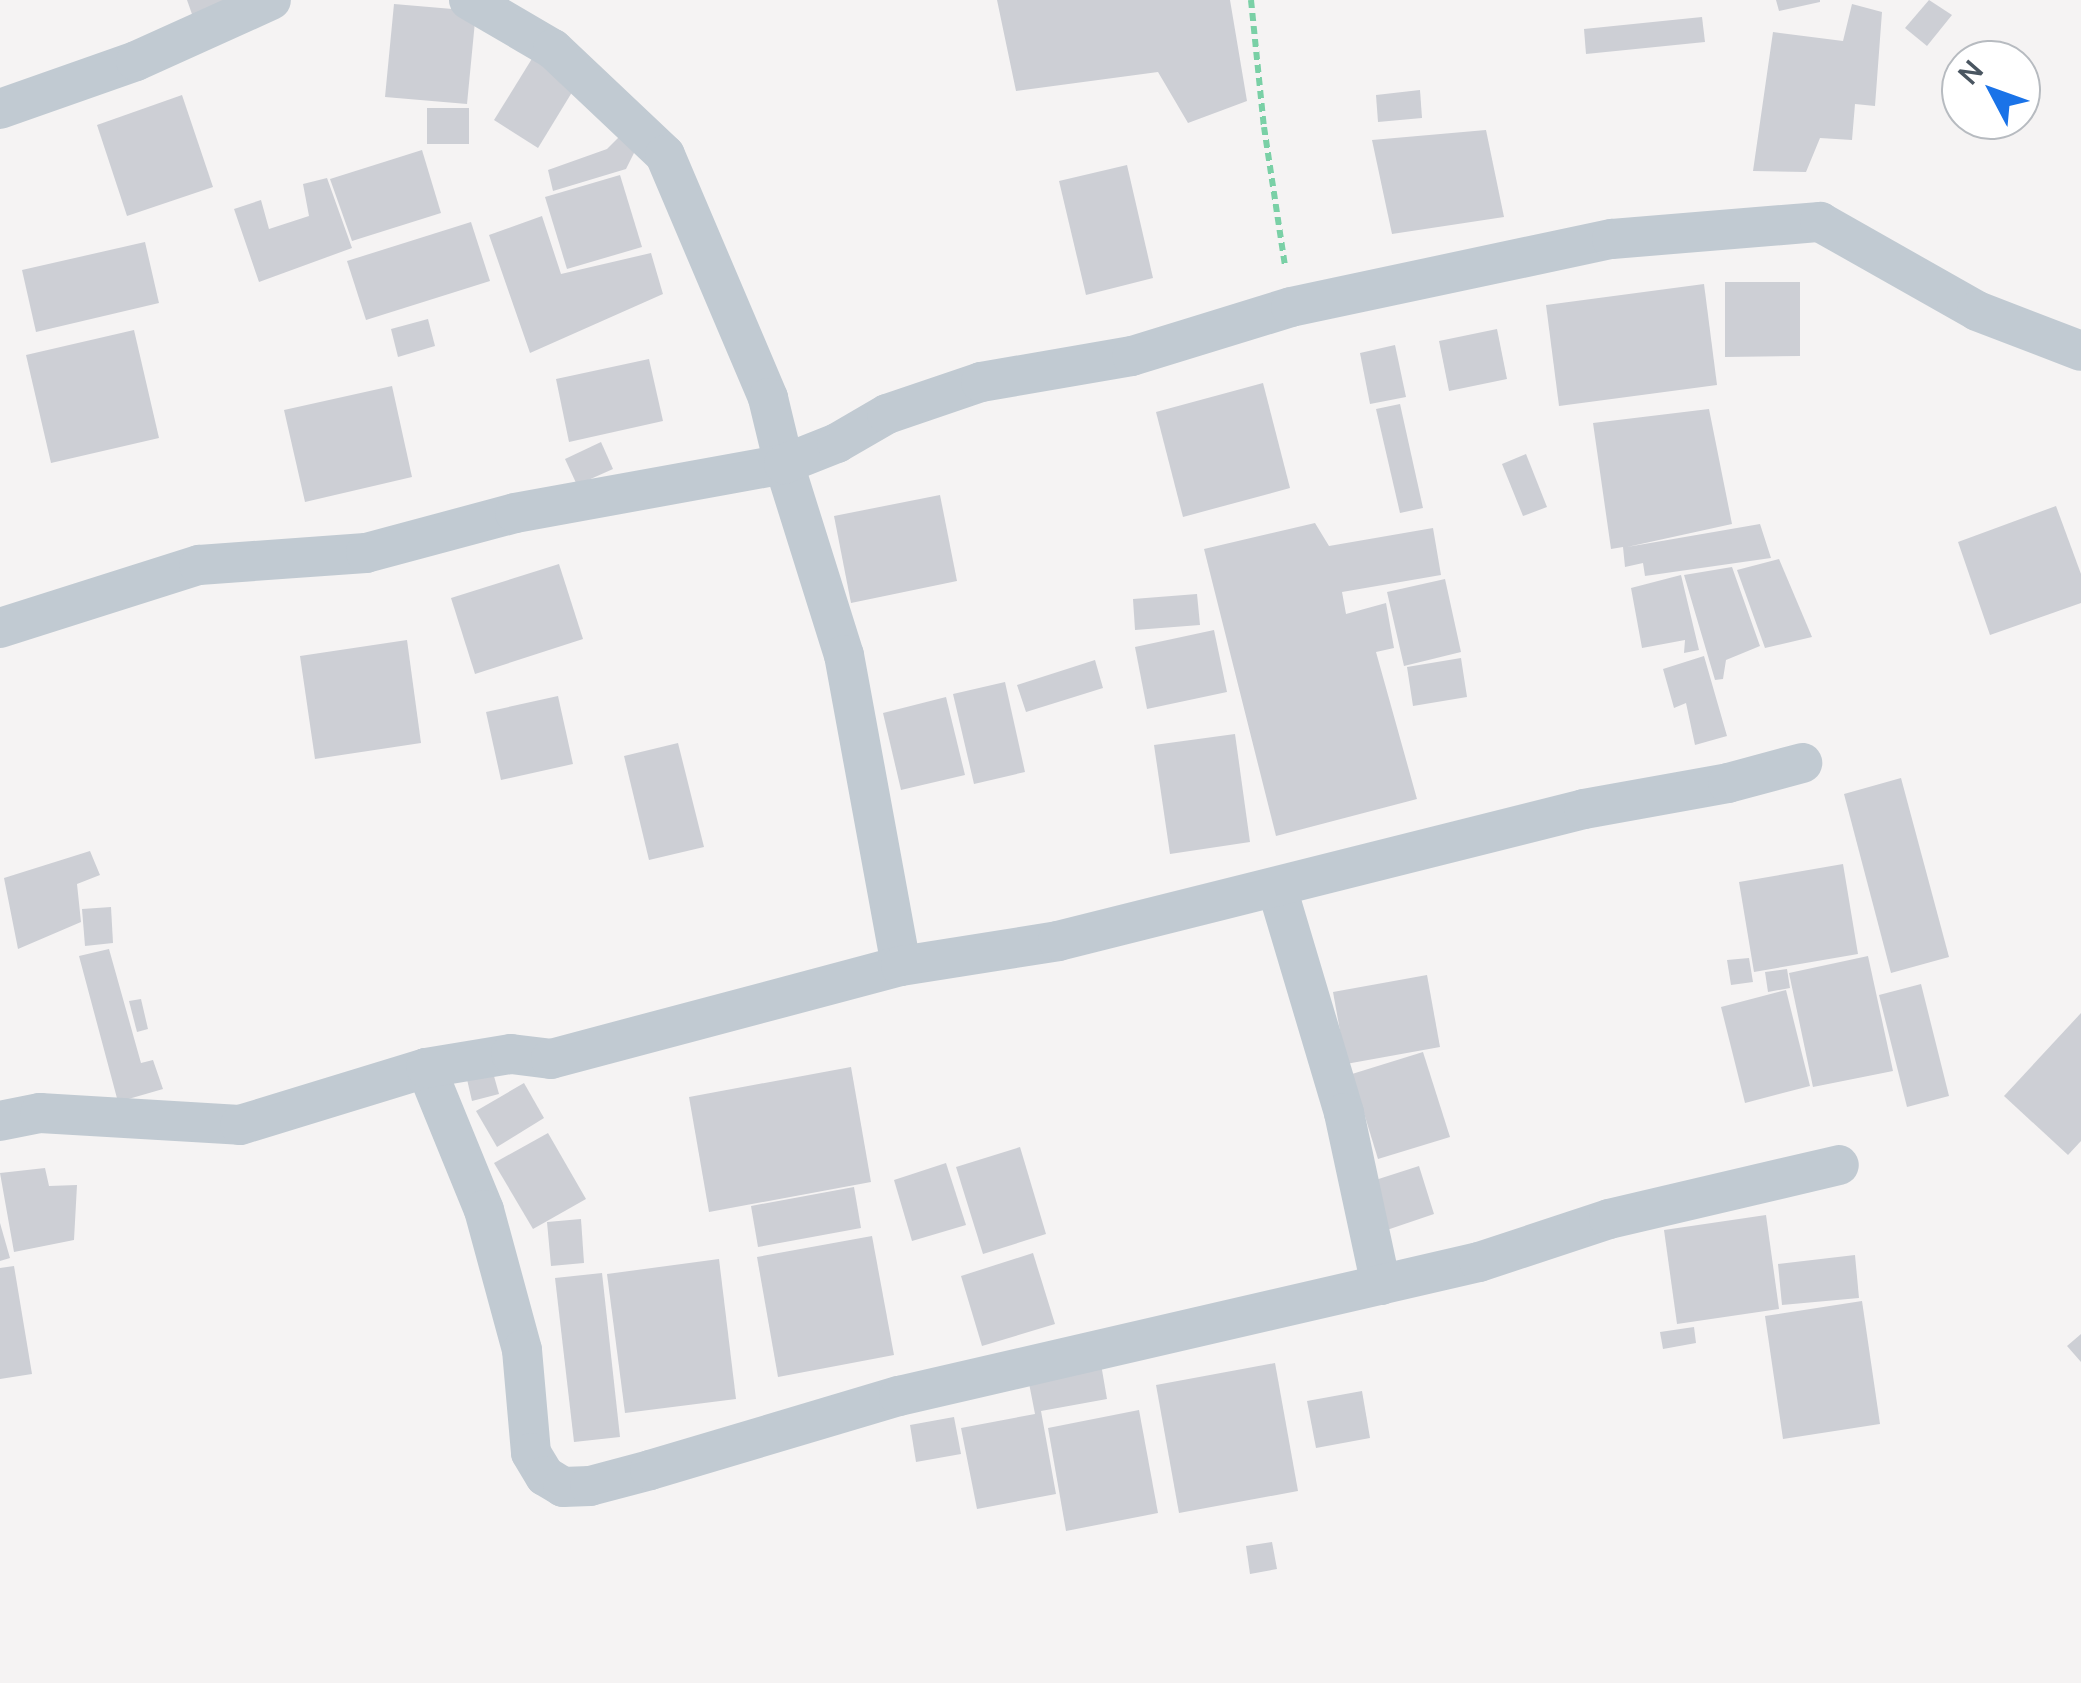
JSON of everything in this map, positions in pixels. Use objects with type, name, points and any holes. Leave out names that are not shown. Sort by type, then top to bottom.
[{"type":"street","points":[[0,109],[136,61],[271,0]]},
{"type":"street","points":[[468,0],[553,48],[665,155],[768,398],[784,464],[844,656],[901,966]]},
{"type":"street","points":[[0,628],[199,565],[366,553],[515,513],[784,464],[836,443],[887,414],[981,382],[1132,356],[1292,307],[1612,239],[1820,222],[1977,311],[2081,350]]},
{"type":"street","points":[[0,1121],[40,1113],[240,1125],[426,1068],[511,1054],[551,1059],[901,966],[1058,941],[1584,810],[1728,783],[1802,763]]},
{"type":"street","points":[[1277,888],[1344,1114],[1381,1285]]},
{"type":"street","points":[[426,1068],[484,1210],[522,1350],[532,1453],[545,1476],[564,1487],[590,1486],[650,1470],[900,1396],[1479,1262],[1609,1219],[1839,1164]]},
{"type":"path","points":[[1252,0],[1264,127],[1292,307]]},
{"type":"building","points":[[187,0],[230,0],[193,17]]},
{"type":"building","points":[[997,0],[1230,0],[1247,101],[1188,123],[1158,72],[1016,91]]},
{"type":"building","points":[[1776,0],[1820,0],[1820,2],[1779,11]]},
{"type":"building","points":[[1929,0],[1952,15],[1927,46],[1905,28]]},
{"type":"building","points":[[394,4],[476,11],[467,104],[385,97]]},
{"type":"building","points":[[1852,4],[1882,12],[1875,106],[1855,104],[1852,140],[1820,138],[1806,172],[1753,171],[1773,32],[1843,41]]},
{"type":"building","points":[[1702,17],[1705,42],[1586,54],[1584,29]]},
{"type":"building","points":[[533,57],[577,84],[538,148],[494,120]]},
{"type":"building","points":[[1420,90],[1422,118],[1378,122],[1376,95]]},
{"type":"building","points":[[182,95],[213,187],[127,216],[97,125]]},
{"type":"building","points":[[427,108],[469,108],[469,144],[427,144]]},
{"type":"building","points":[[1486,130],[1504,217],[1392,234],[1372,140]]},
{"type":"building","points":[[623,133],[636,149],[626,169],[553,191],[548,170],[607,149]]},
{"type":"building","points":[[422,150],[441,213],[352,241],[330,179]]},
{"type":"building","points":[[1127,165],[1153,278],[1086,295],[1059,181]]},
{"type":"building","points":[[620,175],[642,247],[567,269],[545,197]]},
{"type":"building","points":[[327,178],[352,248],[259,282],[234,209],[261,200],[269,229],[309,216],[303,184]]},
{"type":"building","points":[[542,216],[561,274],[651,253],[663,294],[530,353],[489,235]]},
{"type":"building","points":[[471,222],[490,281],[366,320],[347,261]]},
{"type":"building","points":[[145,242],[159,303],[36,332],[22,270]]},
{"type":"building","points":[[1725,282],[1800,282],[1800,356],[1725,357]]},
{"type":"building","points":[[1704,284],[1717,385],[1559,406],[1546,305]]},
{"type":"building","points":[[428,319],[435,346],[398,357],[391,329]]},
{"type":"building","points":[[1497,329],[1507,379],[1449,391],[1439,341]]},
{"type":"building","points":[[134,330],[159,438],[51,463],[26,355]]},
{"type":"building","points":[[1395,345],[1406,397],[1370,404],[1360,353]]},
{"type":"building","points":[[649,359],[663,421],[569,442],[556,379]]},
{"type":"building","points":[[1263,383],[1290,488],[1183,517],[1156,412]]},
{"type":"building","points":[[392,386],[412,477],[305,502],[284,410]]},
{"type":"building","points":[[1400,404],[1423,508],[1400,513],[1376,409]]},
{"type":"building","points":[[1709,409],[1732,524],[1627,547],[1760,524],[1771,558],[1645,576],[1643,563],[1625,567],[1623,547],[1611,549],[1593,423]]},
{"type":"building","points":[[601,442],[613,469],[577,485],[565,459]]},
{"type":"building","points":[[1526,454],[1547,507],[1523,516],[1502,464]]},
{"type":"building","points":[[940,495],[957,581],[851,603],[834,516]]},
{"type":"building","points":[[2056,506],[2081,574],[2081,603],[1990,635],[1958,542]]},
{"type":"building","points":[[1315,523],[1329,546],[1433,528],[1441,575],[1342,592],[1346,614],[1386,603],[1394,648],[1376,652],[1417,799],[1276,836],[1204,549]]},
{"type":"building","points":[[1779,559],[1812,637],[1765,648],[1737,570]]},
{"type":"building","points":[[559,564],[583,639],[475,674],[451,598]]},
{"type":"building","points":[[1732,567],[1760,646],[1726,660],[1723,679],[1715,680],[1684,575]]},
{"type":"building","points":[[1681,575],[1699,650],[1684,653],[1685,640],[1642,648],[1631,588]]},
{"type":"building","points":[[1445,579],[1461,652],[1404,666],[1387,592]]},
{"type":"building","points":[[1197,594],[1200,625],[1135,630],[1133,599]]},
{"type":"building","points":[[1214,630],[1227,692],[1147,709],[1135,647]]},
{"type":"building","points":[[407,640],[421,743],[315,759],[300,656]]},
{"type":"building","points":[[1704,656],[1727,736],[1695,745],[1686,703],[1674,708],[1663,669]]},
{"type":"building","points":[[1461,658],[1467,697],[1413,706],[1407,667]]},
{"type":"building","points":[[1095,660],[1103,688],[1026,712],[1017,685]]},
{"type":"building","points":[[1005,682],[1025,772],[974,784],[953,694]]},
{"type":"building","points":[[558,696],[573,764],[501,780],[486,712]]},
{"type":"building","points":[[946,697],[965,775],[901,790],[883,713]]},
{"type":"building","points":[[1235,734],[1250,842],[1170,854],[1154,745]]},
{"type":"building","points":[[678,743],[704,847],[649,860],[624,756]]},
{"type":"building","points":[[1901,778],[1949,957],[1891,973],[1844,794]]},
{"type":"building","points":[[90,851],[100,875],[77,884],[81,922],[18,949],[4,878]]},
{"type":"building","points":[[1843,864],[1858,954],[1754,972],[1739,882]]},
{"type":"building","points":[[111,907],[113,943],[85,946],[82,909]]},
{"type":"building","points":[[109,949],[141,1063],[153,1060],[163,1089],[118,1102],[79,956]]},
{"type":"building","points":[[1868,956],[1893,1071],[1813,1087],[1789,973]]},
{"type":"building","points":[[1749,958],[1753,982],[1731,985],[1727,960]]},
{"type":"building","points":[[1787,969],[1790,988],[1768,992],[1765,972]]},
{"type":"building","points":[[1427,975],[1440,1047],[1346,1064],[1333,992]]},
{"type":"building","points":[[1921,984],[1949,1096],[1907,1107],[1879,995]]},
{"type":"building","points":[[1786,990],[1810,1086],[1745,1103],[1721,1007]]},
{"type":"building","points":[[141,999],[148,1029],[137,1032],[129,1001]]},
{"type":"building","points":[[2081,1013],[2081,1141],[2068,1155],[2004,1096]]},
{"type":"building","points":[[1423,1052],[1450,1137],[1378,1159],[1352,1074]]},
{"type":"building","points":[[851,1067],[871,1182],[709,1212],[689,1097]]},
{"type":"building","points":[[492,1069],[499,1094],[472,1101],[466,1075]]},
{"type":"building","points":[[524,1083],[544,1118],[497,1147],[476,1111]]},
{"type":"building","points":[[548,1133],[586,1199],[533,1229],[494,1163]]},
{"type":"building","points":[[1020,1147],[1046,1234],[983,1254],[956,1167]]},
{"type":"building","points":[[946,1163],[966,1225],[912,1241],[894,1180]]},
{"type":"building","points":[[1419,1166],[1434,1214],[1378,1233],[1363,1184]]},
{"type":"building","points":[[45,1168],[49,1186],[77,1185],[74,1240],[14,1252],[0,1173]]},
{"type":"building","points":[[854,1187],[861,1228],[758,1247],[751,1206]]},
{"type":"building","points":[[1766,1215],[1779,1309],[1677,1324],[1664,1230]]},
{"type":"building","points":[[581,1219],[584,1263],[551,1266],[547,1222]]},
{"type":"building","points":[[0,1223],[10,1258],[0,1261]]},
{"type":"building","points":[[872,1236],[894,1355],[778,1377],[757,1257]]},
{"type":"building","points":[[1033,1253],[1055,1324],[982,1346],[961,1276]]},
{"type":"building","points":[[1855,1255],[1859,1298],[1782,1305],[1778,1264]]},
{"type":"building","points":[[719,1259],[736,1399],[625,1413],[607,1274]]},
{"type":"building","points":[[14,1266],[32,1374],[0,1379],[0,1268]]},
{"type":"building","points":[[602,1273],[620,1437],[574,1442],[555,1278]]},
{"type":"building","points":[[1862,1301],[1880,1424],[1783,1439],[1765,1316]]},
{"type":"building","points":[[1694,1327],[1696,1343],[1663,1349],[1660,1332]]},
{"type":"building","points":[[2081,1334],[2081,1362],[2067,1346]]},
{"type":"building","points":[[1275,1363],[1298,1491],[1179,1513],[1156,1385]]},
{"type":"building","points":[[1101,1364],[1107,1399],[1041,1411],[1056,1494],[977,1509],[961,1428],[1035,1414],[1028,1378]]},
{"type":"building","points":[[1362,1391],[1370,1438],[1316,1448],[1307,1401]]},
{"type":"building","points":[[1139,1410],[1158,1513],[1066,1531],[1048,1428]]},
{"type":"building","points":[[954,1417],[961,1454],[916,1462],[910,1425]]},
{"type":"building","points":[[1272,1542],[1277,1569],[1250,1574],[1246,1546]]}]
